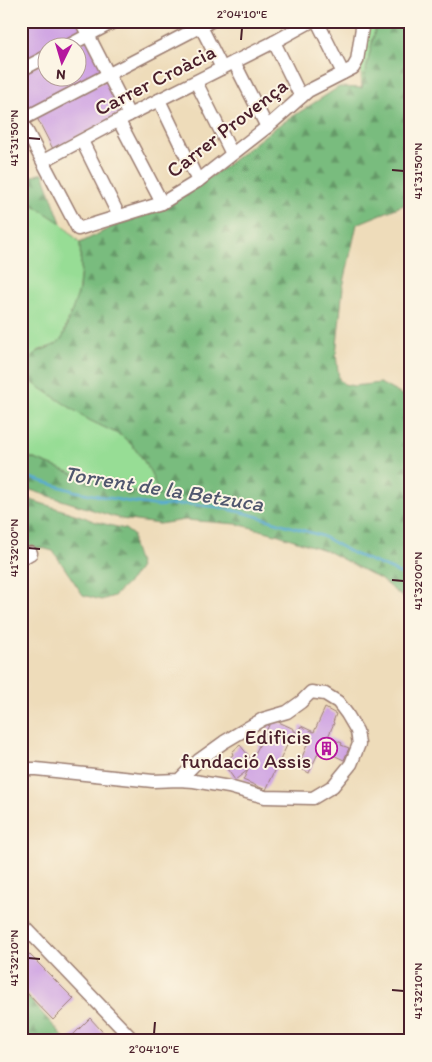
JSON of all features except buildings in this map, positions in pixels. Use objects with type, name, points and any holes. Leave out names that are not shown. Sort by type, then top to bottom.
[{"type":"street","points":[[80,21],[108,74],[124,118],[162,203]]},
{"type":"street","points":[[82,38],[115,21]]},
{"type":"street","name":"Carrer Croàcia","points":[[43,162],[312,21]]},
{"type":"street","points":[[317,21],[343,73]]},
{"type":"street","name":"Carrer Provença","points":[[43,162],[78,229],[162,203],[198,181],[267,127],[308,91],[353,68],[357,62],[363,21]]},
{"type":"street","points":[[43,162],[24,133],[21,120],[203,23],[222,68]]},
{"type":"street","points":[[274,42],[301,97]]},
{"type":"street","points":[[21,70],[38,61]]},
{"type":"street","points":[[234,62],[267,127]]},
{"type":"street","points":[[196,82],[232,154]]},
{"type":"street","points":[[159,100],[198,181]]},
{"type":"street","points":[[82,141],[119,216]]},
{"type":"street","points":[[21,769],[153,782],[194,781],[229,787],[265,798],[313,798],[334,786],[352,764],[359,744],[357,731],[338,702],[325,694],[311,692],[287,712],[263,719],[224,742],[199,760],[179,780]]},
{"type":"street","points":[[21,923],[134,1041]]},
{"type":"green space","points":[[368,21],[377,21],[362,88],[361,71]]},
{"type":"green space","points":[[377,21],[411,21],[411,202],[357,224],[343,287],[336,355],[339,379],[344,384],[354,386],[380,383],[411,400],[411,604],[380,579],[327,551],[276,534],[237,524],[185,520],[159,524],[121,519],[21,487],[21,453],[82,477],[125,490],[155,495],[157,490],[151,473],[131,444],[122,436],[89,420],[28,378],[30,359],[34,354],[58,343],[63,337],[79,290],[81,268],[80,243],[114,226],[162,210],[223,168],[273,129],[339,87],[362,88]]},
{"type":"green space","points":[[21,169],[26,178],[43,173],[61,223],[21,197]]},
{"type":"green space","points":[[21,197],[61,223],[80,243],[81,268],[78,295],[60,342],[37,351],[30,361],[28,366],[33,383],[89,420],[122,436],[131,444],[151,473],[157,490],[155,495],[125,490],[82,477],[21,453]]},
{"type":"green space","points":[[21,495],[93,521],[125,529],[133,535],[133,545],[140,567],[131,580],[114,596],[101,600],[83,595],[53,551],[42,548],[29,548],[22,551]]},
{"type":"green space","points":[[21,989],[66,1040],[69,1041],[21,1041]]},
{"type":"waterway","name":"Torrent de la Betzuca","points":[[21,475],[74,491],[125,501],[159,506],[186,504],[218,507],[249,514],[322,536],[354,554],[393,570],[411,580]]},
{"type":"place","name":"Edificis fundació Assis","points":[[327,749]]}]
